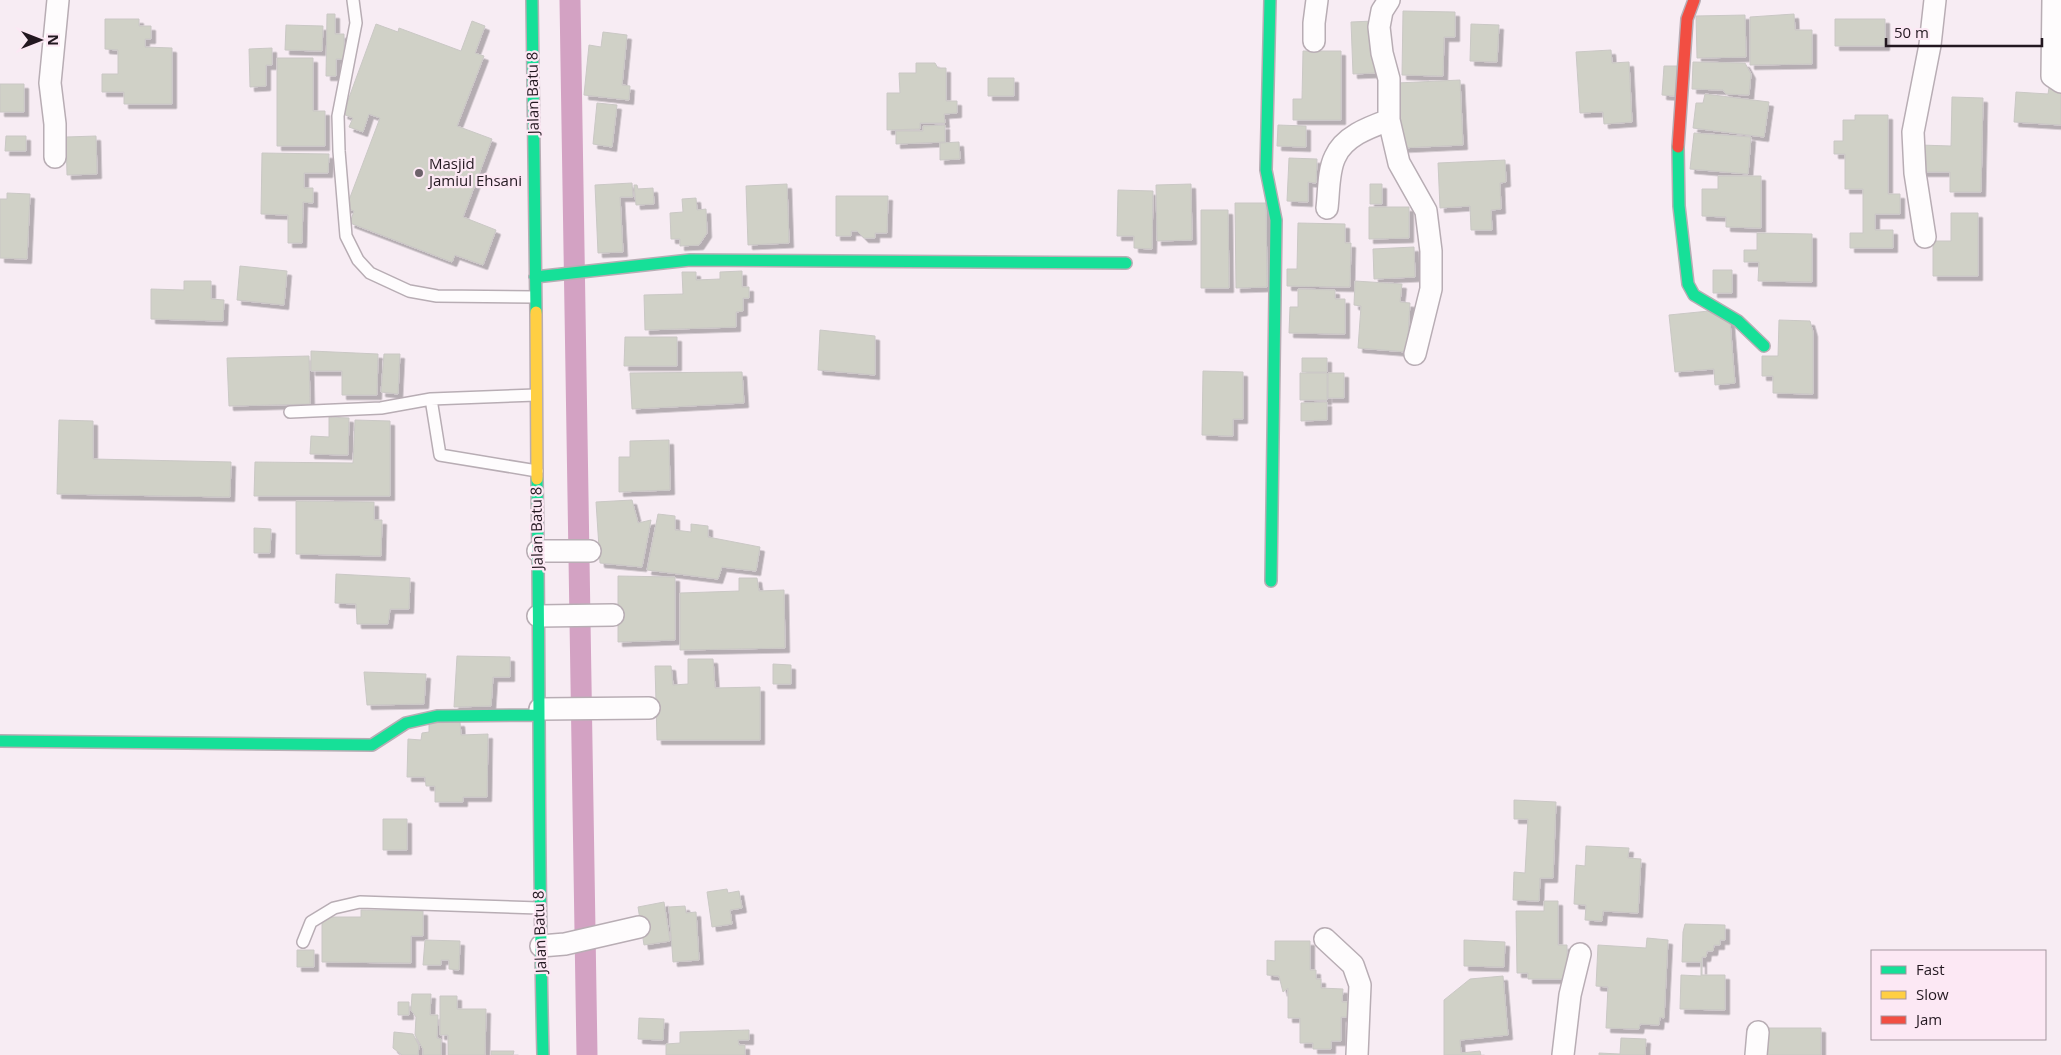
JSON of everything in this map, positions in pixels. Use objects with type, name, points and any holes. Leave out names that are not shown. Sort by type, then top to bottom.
[{"type":"street","points":[[56,157],[56,124],[50,82],[58,0]]},
{"type":"street","name":"Jalan Batu 8","points":[[532,0],[540,712],[539,908],[543,1055]]},
{"type":"street","points":[[1270,0],[1266,170],[1276,220],[1271,581]]},
{"type":"street","points":[[1314,40],[1317,0]]},
{"type":"street","points":[[1389,0],[1382,11],[1379,27],[1382,53],[1389,79],[1390,120],[1400,163],[1426,211],[1431,250],[1431,289],[1415,354]]},
{"type":"street","points":[[1694,0],[1687,19],[1678,141],[1680,206],[1688,284],[1694,295],[1738,321],[1764,346]]},
{"type":"street","points":[[1925,237],[1914,173],[1913,132],[1930,45],[1935,0]]},
{"type":"street","points":[[2053,0],[2052,76],[2061,82]]},
{"type":"street","points":[[1327,208],[1335,156],[1349,140],[1365,129],[1390,120]]},
{"type":"street","points":[[535,277],[690,260],[1126,263]]},
{"type":"street","points":[[538,552],[590,551]]},
{"type":"street","points":[[538,616],[613,615]]},
{"type":"street","points":[[0,741],[372,745],[406,723],[437,716],[570,709],[649,708]]},
{"type":"street","points":[[541,946],[565,944],[639,927]]},
{"type":"street","points":[[1324,939],[1353,965],[1360,985],[1357,1055]]},
{"type":"street","points":[[1563,1055],[1570,995],[1580,954]]},
{"type":"street","points":[[1756,1055],[1758,1032]]},
{"type":"lane","points":[[353,0],[356,23],[338,116],[338,151],[346,236],[358,260],[370,273],[409,291],[437,296],[535,297]]},
{"type":"lane","points":[[290,412],[381,408],[431,400],[536,395]]},
{"type":"lane","points":[[431,400],[440,455],[537,471]]},
{"type":"lane","points":[[303,942],[311,922],[334,908],[360,902],[539,908]]},
{"type":"building","points":[[1403,11],[1455,12],[1455,37],[1444,37],[1443,76],[1402,75]]},
{"type":"building","points":[[327,14],[335,14],[335,34],[344,34],[344,59],[336,59],[336,76],[326,76]]},
{"type":"building","points":[[1794,14],[1795,30],[1812,30],[1812,64],[1750,65],[1750,17]]},
{"type":"building","points":[[1745,15],[1746,57],[1697,58],[1696,16]]},
{"type":"building","points":[[105,19],[139,19],[139,26],[151,26],[151,39],[145,39],[145,47],[172,48],[172,104],[124,104],[124,92],[102,92],[102,74],[118,74],[118,50],[105,49]]},
{"type":"building","points":[[1835,19],[1885,19],[1885,46],[1835,46]]},
{"type":"building","name":"Masjid Jamiul Ehsani","points":[[472,21],[485,26],[475,53],[484,56],[457,126],[492,139],[463,217],[496,230],[483,265],[455,255],[452,262],[350,223],[354,211],[346,208],[380,118],[369,114],[363,132],[349,127],[353,118],[343,114],[376,24],[398,32],[399,28],[461,51]]},
{"type":"building","points":[[1373,21],[1375,73],[1353,74],[1351,22]]},
{"type":"building","points":[[1471,24],[1499,25],[1497,62],[1470,61]]},
{"type":"building","points":[[286,25],[323,26],[322,51],[285,50]]},
{"type":"building","points":[[603,32],[627,35],[622,85],[630,86],[629,100],[584,95],[589,45],[601,47]]},
{"type":"building","points":[[272,48],[272,65],[266,65],[266,86],[250,87],[249,49]]},
{"type":"building","points":[[1611,50],[1612,63],[1629,62],[1632,122],[1604,124],[1603,112],[1580,113],[1576,52]]},
{"type":"building","points":[[1303,51],[1341,51],[1341,120],[1293,120],[1293,99],[1302,99]]},
{"type":"building","points":[[277,58],[313,58],[313,111],[325,111],[325,146],[277,146]]},
{"type":"building","points":[[1693,62],[1745,63],[1751,74],[1749,95],[1726,94],[1723,90],[1692,89]]},
{"type":"building","points":[[916,63],[935,63],[938,68],[946,68],[946,101],[957,101],[957,113],[944,114],[945,123],[920,123],[920,129],[887,130],[887,93],[900,93],[899,73],[916,73]]},
{"type":"building","points":[[1664,66],[1677,66],[1675,96],[1662,95]]},
{"type":"building","points":[[988,78],[1014,78],[1014,96],[988,96]]},
{"type":"building","points":[[1460,80],[1463,145],[1400,148],[1397,83]]},
{"type":"building","points":[[0,84],[24,84],[24,112],[0,112]]},
{"type":"building","points":[[2049,88],[2061,89],[2061,125],[2014,122],[2016,92],[2048,94]]},
{"type":"building","points":[[1705,94],[1769,102],[1764,137],[1693,128],[1696,103],[1703,103]]},
{"type":"building","points":[[1952,97],[1983,98],[1981,192],[1950,192],[1950,172],[1919,172],[1920,145],[1951,146]]},
{"type":"building","points":[[597,103],[617,105],[612,147],[593,144]]},
{"type":"building","points":[[1855,115],[1888,115],[1888,194],[1900,194],[1900,214],[1875,214],[1875,230],[1893,230],[1893,248],[1850,248],[1850,233],[1863,233],[1863,189],[1845,189],[1845,154],[1834,154],[1834,141],[1843,141],[1843,120],[1855,120]]},
{"type":"building","points":[[945,125],[945,142],[896,144],[896,131],[923,131],[923,126]]},
{"type":"building","points":[[1278,125],[1306,126],[1306,147],[1277,146]]},
{"type":"building","points":[[1694,133],[1751,137],[1748,174],[1690,169]]},
{"type":"building","points":[[6,136],[26,136],[26,151],[5,151]]},
{"type":"building","points":[[96,136],[97,174],[67,175],[66,137]]},
{"type":"building","points":[[959,142],[960,159],[940,160],[940,143]]},
{"type":"building","points":[[262,153],[329,154],[328,173],[304,173],[304,188],[313,188],[313,203],[303,202],[302,243],[288,243],[288,215],[261,214]]},
{"type":"building","points":[[1289,158],[1317,159],[1316,183],[1308,182],[1308,202],[1287,201]]},
{"type":"building","points":[[1505,160],[1506,182],[1500,183],[1501,209],[1491,210],[1492,230],[1471,230],[1470,206],[1440,208],[1438,163]]},
{"type":"building","points":[[1718,176],[1761,176],[1761,228],[1726,227],[1726,217],[1702,216],[1702,189],[1718,189]]},
{"type":"building","points":[[632,183],[633,197],[620,197],[623,252],[598,253],[595,185]]},
{"type":"building","points":[[787,184],[789,243],[748,245],[746,186]]},
{"type":"building","points":[[1191,184],[1192,240],[1157,241],[1156,185]]},
{"type":"building","points":[[1370,184],[1382,184],[1382,204],[1370,204]]},
{"type":"building","points":[[634,185],[637,185],[638,189],[653,188],[654,204],[636,205]]},
{"type":"building","points":[[1118,190],[1153,191],[1152,249],[1134,248],[1134,236],[1117,236]]},
{"type":"building","points":[[7,193],[30,194],[27,259],[0,258],[0,199],[7,199]]},
{"type":"building","points":[[836,196],[888,196],[887,233],[875,233],[875,238],[864,238],[857,231],[851,231],[851,236],[836,236]]},
{"type":"building","points":[[696,198],[697,210],[706,209],[707,233],[699,245],[680,246],[680,239],[671,239],[670,213],[683,212],[682,199]]},
{"type":"building","points":[[1235,203],[1266,203],[1267,287],[1236,288]]},
{"type":"building","points":[[1369,207],[1409,207],[1409,238],[1369,239]]},
{"type":"building","points":[[1201,210],[1228,210],[1229,288],[1201,288]]},
{"type":"building","points":[[1951,213],[1978,213],[1978,276],[1933,276],[1933,241],[1951,241]]},
{"type":"building","points":[[1298,223],[1345,224],[1345,243],[1351,243],[1350,287],[1287,286],[1287,269],[1297,269]]},
{"type":"building","points":[[1757,233],[1812,234],[1812,282],[1758,281],[1759,262],[1744,262],[1744,250],[1757,250]]},
{"type":"building","points":[[1414,247],[1415,277],[1374,279],[1373,249]]},
{"type":"building","points":[[240,266],[287,271],[284,305],[237,300]]},
{"type":"building","points":[[1713,270],[1732,270],[1732,293],[1713,293]]},
{"type":"building","points":[[742,271],[742,287],[749,287],[749,298],[743,298],[743,311],[736,312],[736,327],[645,330],[644,295],[683,294],[682,272],[696,272],[696,280],[720,279],[720,272]]},
{"type":"building","points":[[184,281],[211,281],[211,299],[224,300],[223,321],[151,319],[151,289],[184,290]]},
{"type":"building","points":[[1355,281],[1402,284],[1400,302],[1410,303],[1407,352],[1358,348],[1361,306],[1354,305]]},
{"type":"building","points":[[1298,289],[1335,290],[1335,299],[1345,299],[1345,334],[1289,333],[1290,307],[1298,307]]},
{"type":"building","points":[[1709,311],[1730,322],[1735,383],[1715,385],[1714,369],[1675,372],[1669,315]]},
{"type":"building","points":[[1779,320],[1810,321],[1813,332],[1813,394],[1773,393],[1773,376],[1762,376],[1762,356],[1778,356]]},
{"type":"building","points":[[820,330],[875,336],[875,375],[818,370]]},
{"type":"building","points":[[625,337],[677,337],[677,366],[624,366]]},
{"type":"building","points":[[311,351],[378,354],[377,395],[342,395],[342,371],[311,371]]},
{"type":"building","points":[[384,354],[400,354],[398,394],[381,392]]},
{"type":"building","points":[[309,356],[310,404],[229,406],[227,358]]},
{"type":"building","points":[[1302,358],[1327,358],[1327,372],[1302,372]]},
{"type":"building","points":[[1203,371],[1243,372],[1243,419],[1233,419],[1233,436],[1202,435]]},
{"type":"building","points":[[742,372],[744,403],[632,409],[630,373]]},
{"type":"building","points":[[1300,373],[1327,373],[1327,400],[1300,400]]},
{"type":"building","points":[[1328,373],[1344,373],[1344,398],[1328,398]]},
{"type":"building","points":[[1327,402],[1327,420],[1301,421],[1301,403]]},
{"type":"building","points":[[329,417],[349,418],[348,455],[310,454],[311,436],[329,437]]},
{"type":"building","points":[[59,420],[93,421],[93,459],[231,462],[230,497],[57,494]]},
{"type":"building","points":[[355,420],[390,421],[390,496],[254,496],[255,462],[353,463]]},
{"type":"building","points":[[669,440],[670,490],[619,492],[619,457],[630,457],[630,441]]},
{"type":"building","points":[[632,500],[638,523],[651,520],[642,567],[600,563],[596,502]]},
{"type":"building","points":[[296,501],[374,502],[374,520],[382,520],[381,556],[296,554]]},
{"type":"building","points":[[658,514],[675,516],[675,530],[691,532],[691,524],[708,526],[708,537],[760,547],[756,571],[722,567],[718,579],[647,570]]},
{"type":"building","points":[[254,528],[271,529],[270,553],[254,553]]},
{"type":"building","points":[[336,574],[410,578],[409,609],[390,609],[388,624],[357,624],[356,604],[335,603]]},
{"type":"building","points":[[618,576],[675,577],[675,640],[618,642]]},
{"type":"building","points":[[739,578],[757,578],[759,591],[784,590],[785,648],[680,650],[680,593],[739,591]]},
{"type":"building","points":[[457,656],[510,657],[510,677],[493,677],[491,706],[454,707]]},
{"type":"building","points":[[688,659],[713,659],[715,688],[760,687],[760,740],[657,740],[655,666],[671,666],[673,685],[688,684]]},
{"type":"building","points":[[773,664],[791,665],[791,684],[773,684]]},
{"type":"building","points":[[364,672],[426,674],[424,704],[367,705]]},
{"type":"building","points":[[460,722],[461,735],[488,734],[487,797],[463,797],[463,802],[435,802],[435,786],[426,786],[425,777],[407,777],[408,739],[421,740],[422,733],[429,732],[429,723]]},
{"type":"building","points":[[1514,800],[1556,802],[1553,878],[1540,878],[1539,901],[1513,900],[1514,872],[1525,873],[1528,819],[1514,819]]},
{"type":"building","points":[[383,819],[407,819],[407,850],[383,850]]},
{"type":"building","points":[[1586,846],[1629,848],[1628,858],[1641,859],[1638,913],[1603,911],[1602,921],[1585,920],[1586,905],[1574,904],[1576,865],[1585,866]]},
{"type":"building","points":[[727,889],[728,893],[739,891],[742,908],[730,910],[732,924],[712,927],[707,892]]},
{"type":"building","points":[[1544,901],[1558,901],[1558,945],[1567,945],[1567,979],[1528,979],[1528,973],[1517,973],[1516,911],[1544,911]]},
{"type":"building","points":[[664,902],[670,941],[644,945],[638,907]]},
{"type":"building","points":[[685,906],[686,913],[696,912],[699,960],[673,962],[669,907]]},
{"type":"building","points":[[361,910],[423,911],[423,936],[411,936],[411,963],[322,962],[322,917],[361,917]]},
{"type":"building","points":[[1685,924],[1725,925],[1725,940],[1720,940],[1720,945],[1714,945],[1713,951],[1707,951],[1706,957],[1702,957],[1702,975],[1725,975],[1725,1010],[1680,1009],[1681,975],[1701,976],[1701,962],[1682,962]]},
{"type":"building","points":[[1647,938],[1668,940],[1664,1018],[1660,1017],[1659,1025],[1640,1024],[1639,1029],[1606,1028],[1608,987],[1596,986],[1598,945],[1646,948]]},
{"type":"building","points":[[425,940],[460,941],[459,970],[449,969],[449,960],[441,960],[441,965],[423,965]]},
{"type":"building","points":[[1464,940],[1505,942],[1504,967],[1464,966]]},
{"type":"building","points":[[1275,941],[1310,941],[1310,970],[1316,970],[1316,979],[1321,979],[1321,988],[1343,989],[1342,1002],[1349,1002],[1349,1017],[1341,1017],[1341,1041],[1331,1041],[1331,1049],[1313,1049],[1313,1043],[1300,1043],[1300,1018],[1288,1018],[1288,988],[1283,992],[1279,976],[1267,975],[1267,960],[1275,961]]},
{"type":"building","points":[[297,950],[314,950],[314,967],[297,967]]},
{"type":"building","points":[[1503,976],[1508,1035],[1460,1040],[1461,1053],[1480,1051],[1481,1055],[1444,1055],[1444,1000],[1470,979]]},
{"type":"building","points":[[412,994],[431,994],[430,1015],[438,1015],[437,1038],[441,1039],[441,1055],[423,1055],[423,1049],[415,1035],[416,1017],[411,1010]]},
{"type":"building","points":[[440,996],[457,996],[457,1009],[486,1009],[485,1055],[448,1055],[448,1035],[440,1035]]},
{"type":"building","points":[[398,1002],[409,1002],[409,1015],[398,1015]]},
{"type":"building","points":[[639,1018],[664,1019],[663,1040],[638,1039]]},
{"type":"building","points":[[1766,1028],[1821,1028],[1821,1055],[1764,1055]]},
{"type":"building","points":[[749,1030],[749,1040],[738,1040],[739,1045],[745,1045],[745,1055],[666,1055],[666,1044],[680,1043],[680,1032]]},
{"type":"building","points":[[394,1032],[413,1034],[419,1046],[418,1055],[402,1055],[393,1048]]},
{"type":"building","points":[[1621,1038],[1646,1039],[1645,1055],[1599,1055],[1599,1053],[1620,1054]]},
{"type":"building","points":[[491,1051],[514,1051],[513,1055],[491,1055]]},
{"type":"waterway","points":[[570,0],[587,1055]]},
{"type":"traffic: fast","points":[[532,0],[536,312]]},
{"type":"traffic: fast","points":[[1270,0],[1266,170],[1276,220],[1271,581]]},
{"type":"traffic: fast","points":[[1678,147],[1679,206],[1688,284],[1694,295],[1738,321],[1764,346]]},
{"type":"traffic: fast","points":[[535,277],[690,260],[1126,263]]},
{"type":"traffic: fast","points":[[537,479],[543,1055]]},
{"type":"traffic: fast","points":[[0,741],[372,745],[406,723],[437,716],[539,715]]},
{"type":"traffic: slow","points":[[536,312],[537,479]]},
{"type":"traffic: jam","points":[[1678,147],[1687,19],[1694,0]]},
{"type":"place","name":"Masjid Jamiul Ehsani","points":[[419,173]]}]
